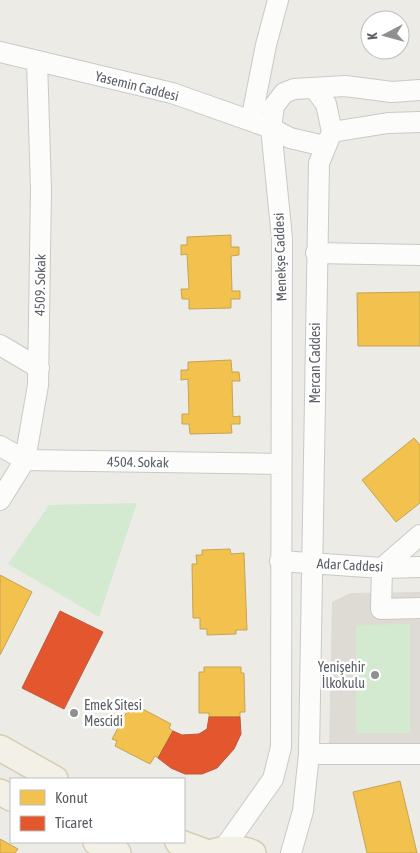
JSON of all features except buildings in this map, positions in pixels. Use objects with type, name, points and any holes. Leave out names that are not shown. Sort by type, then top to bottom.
[{"type":"main road","points":[[0,748],[53,778]]},
{"type":"main road","points":[[98,843],[118,853]]},
{"type":"main road","points":[[182,843],[214,851],[238,848],[253,853]]},
{"type":"street","points":[[251,121],[266,45],[278,0]]},
{"type":"street","name":"Yasemin Caddesi","points":[[0,52],[172,93],[271,128],[290,138],[325,147]]},
{"type":"street","name":"4509. Sokak","points":[[0,500],[25,460],[38,385],[41,190],[37,61]]},
{"type":"street","name":"Menekşe Caddesi","points":[[214,851],[273,779],[281,747],[280,464],[282,238],[271,128],[274,106],[284,93],[294,89],[344,86],[392,92],[420,90]]},
{"type":"street","name":"Mercan Caddesi","points":[[291,853],[303,811],[309,754],[314,563],[316,253],[325,147],[326,104],[314,88]]},
{"type":"street","points":[[325,147],[388,123],[420,122]]},
{"type":"street","points":[[316,253],[420,255]]},
{"type":"street","points":[[0,346],[39,368]]},
{"type":"street","name":"4504. Sokak","points":[[0,446],[25,460],[280,464]]},
{"type":"street","points":[[420,536],[382,568],[381,609],[420,608]]},
{"type":"street","name":"Adar Caddesi","points":[[280,561],[382,568],[420,567]]},
{"type":"street","points":[[309,754],[420,754]]},
{"type":"shaded area","name":"Yenişehir İlkokulu","points":[[420,592],[420,748],[329,748],[332,602],[350,593]]},
{"type":"green space","points":[[137,503],[99,617],[8,564],[49,505]]},
{"type":"green space","points":[[410,624],[410,733],[356,733],[356,625]]},
{"type":"place","name":"Yenişehir İlkokulu","points":[[375,675]]},
{"type":"place","name":"Emek Sitesi Mescidi","points":[[74,713]]}]
